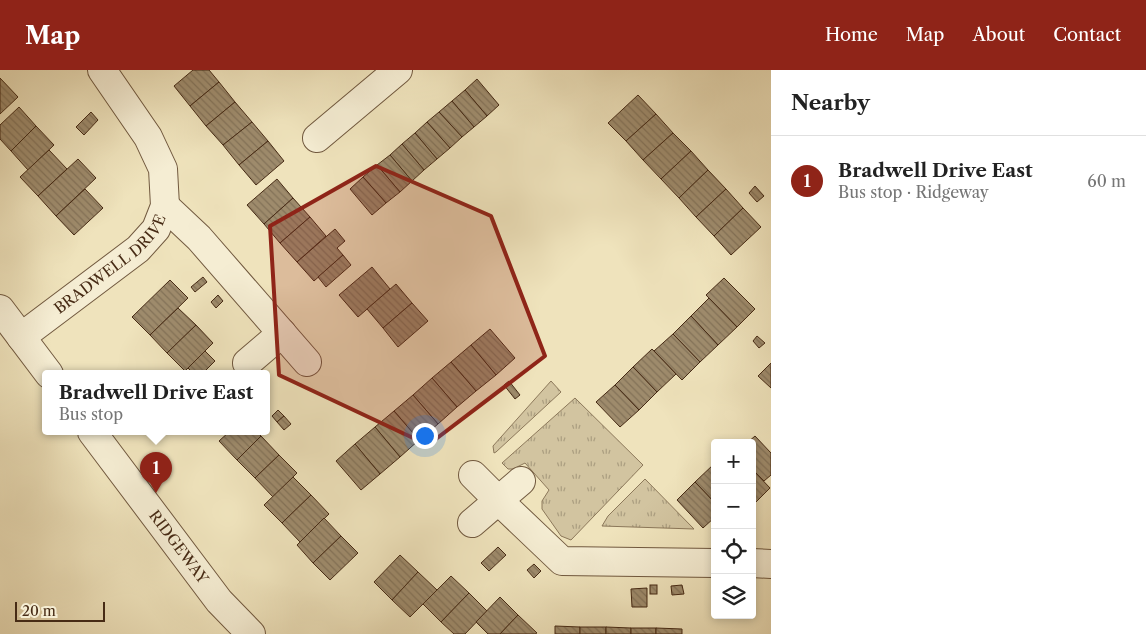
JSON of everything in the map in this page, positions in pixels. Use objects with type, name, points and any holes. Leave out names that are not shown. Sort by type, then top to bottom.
[{"type":"street","name":"BRADWELL DRIVE","points":[[21,337],[138,249],[156,229],[165,206],[163,169],[148,137],[102,70]]},
{"type":"street","points":[[317,138],[398,70]]},
{"type":"street","points":[[165,206],[199,238],[307,362]]},
{"type":"street","points":[[1,312],[46,370]]},
{"type":"street","points":[[247,363],[282,333]]},
{"type":"street","name":"RIDGEWAY","points":[[94,435],[219,601],[245,632]]},
{"type":"street","points":[[473,475],[562,561],[711,563]]},
{"type":"street","points":[[472,523],[499,502],[521,481]]},
{"type":"street","points":[[756,563],[771,564]]},
{"type":"highlighted area","points":[[376,166],[491,216],[545,356],[428,445],[279,375],[270,226]]},
{"type":"green space","points":[[551,381],[561,392],[494,453],[493,446]]},
{"type":"green space","points":[[575,398],[643,465],[571,540],[561,536],[542,509],[542,501],[549,490],[525,463],[513,469],[508,469],[502,463]]},
{"type":"green space","points":[[645,479],[694,529],[602,526],[608,516]]},
{"type":"building","points":[[193,70],[209,70],[219,82],[190,106],[174,86]]},
{"type":"building","points":[[0,78],[18,97],[0,114]]},
{"type":"building","points":[[477,79],[499,105],[487,116],[465,90]]},
{"type":"building","points":[[219,82],[235,102],[206,126],[190,106]]},
{"type":"building","points":[[465,90],[487,116],[474,127],[452,101]]},
{"type":"building","points":[[638,95],[656,114],[626,141],[608,123]]},
{"type":"building","points":[[452,101],[474,127],[462,137],[439,112]]},
{"type":"building","points":[[235,102],[252,122],[223,145],[206,126]]},
{"type":"building","points":[[19,107],[36,126],[11,151],[0,139],[0,125]]},
{"type":"building","points":[[91,112],[98,120],[84,135],[76,127]]},
{"type":"building","points":[[439,112],[462,137],[450,148],[427,122]]},
{"type":"building","points":[[656,114],[673,133],[643,160],[626,141]]},
{"type":"building","points":[[252,122],[268,141],[239,165],[223,145]]},
{"type":"building","points":[[427,122],[450,148],[437,159],[415,133]]},
{"type":"building","points":[[36,126],[54,145],[28,170],[11,151]]},
{"type":"building","points":[[415,133],[437,159],[424,170],[402,144]]},
{"type":"building","points":[[673,133],[691,151],[661,179],[643,160]]},
{"type":"building","points":[[268,141],[284,161],[256,185],[239,165]]},
{"type":"building","points":[[402,144],[424,170],[412,181],[390,155]]},
{"type":"building","points":[[49,150],[67,169],[38,196],[20,177]]},
{"type":"building","points":[[691,151],[708,170],[679,198],[661,179]]},
{"type":"building","points":[[390,155],[412,181],[400,192],[377,165]]},
{"type":"building","points":[[78,159],[96,178],[56,216],[38,196]]},
{"type":"building","points":[[377,165],[400,192],[386,203],[363,177]]},
{"type":"building","points":[[708,170],[726,189],[696,217],[679,198]]},
{"type":"building","points":[[363,177],[386,203],[372,215],[350,189]]},
{"type":"building","points":[[277,179],[293,198],[264,224],[247,205]]},
{"type":"building","points":[[755,186],[764,196],[757,202],[749,193]]},
{"type":"building","points":[[85,189],[103,208],[74,235],[56,216]]},
{"type":"building","points":[[726,189],[743,208],[714,236],[696,217]]},
{"type":"building","points":[[293,198],[310,217],[280,243],[264,224]]},
{"type":"building","points":[[743,208],[761,227],[731,255],[714,236]]},
{"type":"building","points":[[310,217],[326,236],[297,262],[280,243]]},
{"type":"building","points":[[335,229],[345,241],[337,248],[343,255],[314,281],[297,262]]},
{"type":"building","points":[[343,255],[351,265],[326,287],[318,277]]},
{"type":"building","points":[[372,267],[390,289],[358,317],[339,295]]},
{"type":"building","points":[[203,277],[207,282],[195,292],[191,287]]},
{"type":"building","points":[[724,278],[755,309],[737,327],[706,295]]},
{"type":"building","points":[[170,280],[188,298],[150,335],[132,317]]},
{"type":"building","points":[[396,284],[412,303],[383,328],[367,309]]},
{"type":"building","points":[[218,295],[223,301],[216,308],[211,302]]},
{"type":"building","points":[[709,298],[737,327],[718,345],[691,316]]},
{"type":"building","points":[[412,303],[428,321],[398,347],[383,328]]},
{"type":"building","points":[[178,308],[196,325],[167,353],[150,335]]},
{"type":"building","points":[[691,316],[718,345],[700,362],[673,334]]},
{"type":"building","points":[[196,325],[213,343],[186,370],[167,353]]},
{"type":"building","points":[[490,329],[515,358],[496,375],[471,345]]},
{"type":"building","points":[[673,334],[700,362],[682,380],[654,351]]},
{"type":"building","points":[[757,336],[765,343],[759,348],[753,341]]},
{"type":"building","points":[[471,345],[496,375],[476,391],[451,362]]},
{"type":"building","points":[[652,349],[676,374],[657,392],[633,367]]},
{"type":"building","points":[[205,351],[215,361],[206,370],[190,370],[188,368]]},
{"type":"building","points":[[451,362],[476,391],[457,407],[432,378]]},
{"type":"building","points":[[771,363],[771,388],[758,376]]},
{"type":"building","points":[[633,367],[657,392],[639,410],[615,385]]},
{"type":"building","points":[[432,378],[457,407],[438,424],[413,395]]},
{"type":"building","points":[[509,381],[520,395],[515,399],[504,385]]},
{"type":"building","points":[[615,385],[639,410],[620,427],[596,402]]},
{"type":"building","points":[[413,395],[438,424],[419,440],[394,411]]},
{"type":"building","points":[[278,410],[284,416],[277,422],[272,416]]},
{"type":"building","points":[[394,411],[419,440],[400,457],[375,427]]},
{"type":"building","points":[[284,416],[291,424],[284,430],[277,422]]},
{"type":"building","points":[[375,427],[400,457],[380,474],[355,444]]},
{"type":"building","points":[[226,435],[261,436],[237,460],[219,441]]},
{"type":"building","points":[[261,436],[279,455],[255,478],[237,460]]},
{"type":"building","points":[[755,436],[771,453],[771,475],[764,481],[756,473],[756,439],[752,439]]},
{"type":"building","points":[[355,444],[380,474],[361,490],[336,461]]},
{"type":"building","points":[[279,455],[297,473],[273,497],[255,478]]},
{"type":"building","points":[[711,467],[711,499],[695,482]]},
{"type":"building","points":[[756,473],[770,488],[756,502]]},
{"type":"building","points":[[293,477],[311,495],[282,523],[264,505]]},
{"type":"building","points":[[695,482],[711,499],[711,521],[703,528],[677,500]]},
{"type":"building","points":[[311,495],[329,514],[300,542],[282,523]]},
{"type":"building","points":[[324,518],[341,536],[313,563],[297,545]]},
{"type":"building","points":[[341,536],[358,553],[330,580],[313,563]]},
{"type":"building","points":[[498,547],[506,555],[489,571],[481,563]]},
{"type":"building","points":[[400,555],[418,572],[392,600],[374,582]]},
{"type":"building","points":[[534,564],[541,571],[534,578],[527,570]]},
{"type":"building","points":[[418,572],[437,590],[410,617],[392,600]]},
{"type":"building","points":[[451,576],[469,593],[441,622],[423,604]]},
{"type":"building","points":[[650,585],[657,585],[657,594],[650,594]]},
{"type":"building","points":[[682,585],[684,594],[672,595],[671,586]]},
{"type":"building","points":[[647,588],[647,607],[632,607],[631,589]]},
{"type":"building","points":[[469,593],[487,611],[465,634],[454,634],[441,622]]},
{"type":"building","points":[[500,597],[518,615],[500,634],[488,634],[476,622]]},
{"type":"building","points":[[518,615],[537,633],[500,634]]},
{"type":"building","points":[[555,626],[580,627],[580,634],[555,634]]},
{"type":"building","points":[[580,627],[606,627],[606,634],[580,634]]},
{"type":"building","points":[[606,627],[631,628],[631,634],[606,634]]},
{"type":"building","points":[[631,628],[656,628],[656,634],[631,634]]},
{"type":"building","points":[[656,628],[682,629],[682,634],[656,634]]},
{"type":"place","name":"Bradwell Drive East","points":[[156,493]]}]
